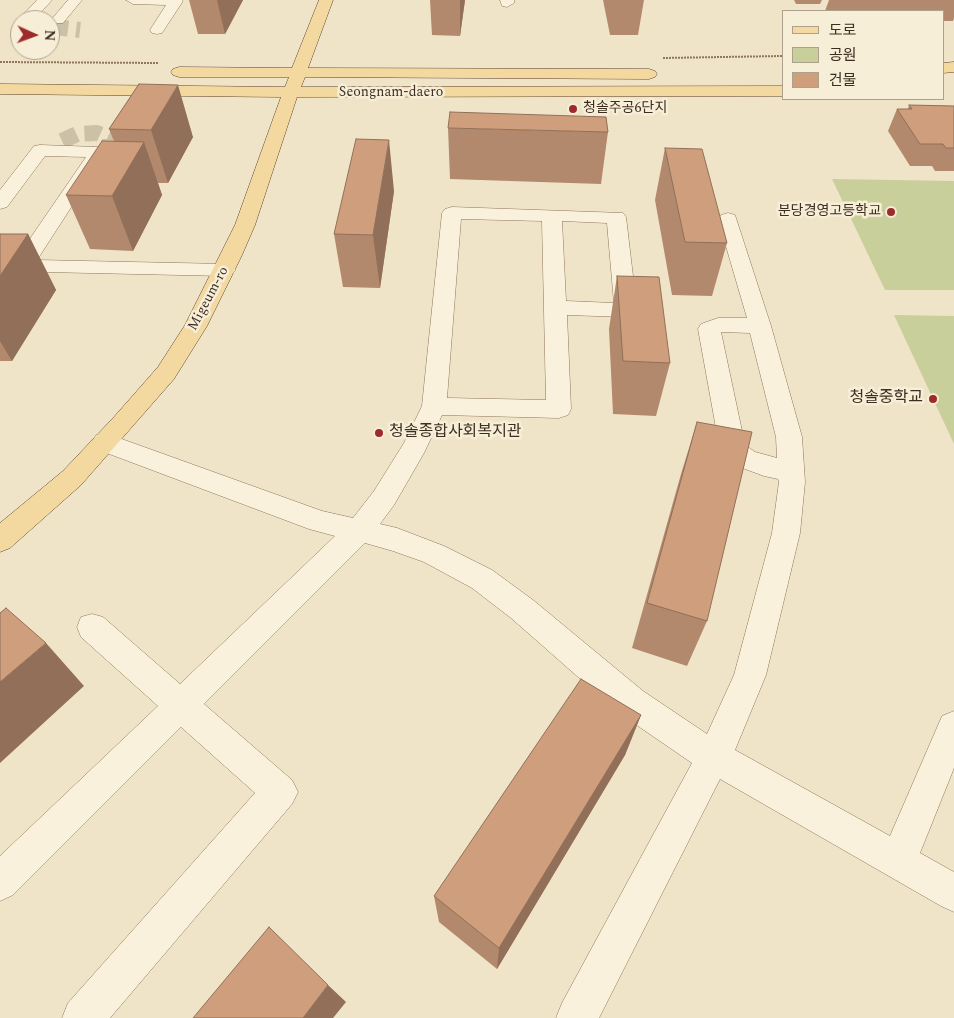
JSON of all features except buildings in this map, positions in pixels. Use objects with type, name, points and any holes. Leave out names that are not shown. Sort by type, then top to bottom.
[{"type":"main road","name":"Migeum-ro","points":[[0,540],[72,478],[105,442],[166,373],[196,326],[225,270],[244,225],[326,0]]},
{"type":"main road","name":"Seongnam-daero","points":[[160,72],[668,74]]},
{"type":"main road","name":"Seongnam-daero","points":[[0,89],[291,92],[782,91]]},
{"type":"lane","points":[[36,10],[45,0]]},
{"type":"lane","points":[[60,18],[74,0]]},
{"type":"lane","points":[[133,0],[176,1],[157,30]]},
{"type":"lane","points":[[0,204],[40,150],[104,148],[22,266]]},
{"type":"lane","points":[[0,882],[358,532],[384,498],[415,446],[434,406],[452,213],[616,217],[626,310],[555,308]]},
{"type":"lane","points":[[434,406],[559,409],[552,216]]},
{"type":"lane","points":[[577,1018],[715,757],[750,675],[779,568],[790,506],[791,471],[788,437],[784,413],[728,219]]},
{"type":"lane","points":[[0,265],[225,270]]},
{"type":"lane","points":[[760,326],[718,325],[708,329],[733,450],[746,459],[764,466],[791,471]]},
{"type":"lane","points":[[105,442],[319,522],[397,540],[434,554],[482,579],[522,609],[631,702],[695,746],[954,893]]},
{"type":"lane","points":[[83,1018],[280,792],[92,627]]},
{"type":"lane","points":[[898,861],[954,727]]},
{"type":"green space","points":[[832,179],[954,181],[954,290],[885,290]]},
{"type":"green space","points":[[894,315],[954,316],[954,444]]},
{"type":"tunnel","points":[[60,26],[80,30]]},
{"type":"tunnel","points":[[62,141],[77,134],[97,133],[110,139],[110,144]]},
{"type":"place","name":"청솔주공6단지","points":[[573,109]]},
{"type":"place","name":"분당경영고등학교","points":[[891,212]]},
{"type":"place","name":"청솔중학교","points":[[933,399]]},
{"type":"place","name":"청솔종합사회복지관","points":[[379,433]]}]
